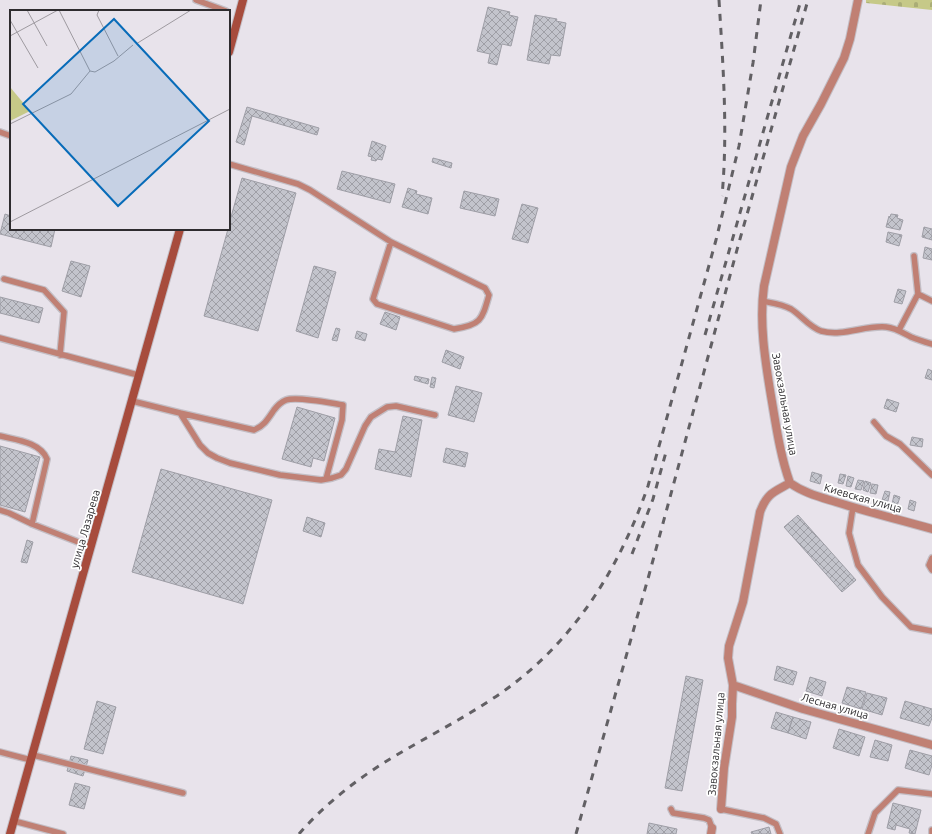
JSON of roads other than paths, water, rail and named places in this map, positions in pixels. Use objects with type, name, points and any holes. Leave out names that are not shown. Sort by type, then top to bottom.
[{"type":"main road","points":[[230,48],[243,0]]},
{"type":"main road","name":"улица Лазарева","points":[[10,834],[180,230]]},
{"type":"street","name":"Завокзальная улица","points":[[721,809],[724,768],[732,718],[733,685],[728,658],[729,646],[743,602],[760,512],[769,495],[790,483],[776,428],[764,352],[762,301],[767,269],[791,167],[803,136],[844,58],[850,39],[858,0]]},
{"type":"street","name":"Киевская улица","points":[[790,483],[809,494],[932,529]]},
{"type":"street","name":"Лесная улица","points":[[733,685],[803,709],[932,745]]},
{"type":"lane","points":[[196,0],[225,10]]},
{"type":"lane","points":[[230,12],[239,16]]},
{"type":"lane","points":[[0,132],[10,136]]},
{"type":"lane","points":[[230,164],[298,184],[310,190],[391,242],[485,288],[489,295],[484,313],[477,323],[454,329],[377,304],[373,299],[391,242]]},
{"type":"lane","points":[[898,330],[918,294],[914,256]]},
{"type":"lane","points":[[4,279],[44,290],[64,312],[60,355]]},
{"type":"lane","points":[[918,294],[932,301]]},
{"type":"lane","points":[[762,301],[778,304],[792,310],[808,324],[823,331],[843,332],[885,327],[898,330],[912,338],[932,344]]},
{"type":"lane","points":[[0,338],[138,375]]},
{"type":"lane","points":[[132,401],[254,430],[265,424],[280,404],[287,400],[295,398],[343,405],[342,420],[326,479]]},
{"type":"lane","points":[[180,413],[200,445],[208,453],[217,458],[230,463],[256,468],[280,475],[321,480],[340,475],[346,469],[365,426],[371,417],[387,407],[396,406],[436,415]]},
{"type":"lane","points":[[874,422],[886,436],[900,444],[932,475]]},
{"type":"lane","points":[[0,436],[30,444],[45,454],[47,459],[32,524]]},
{"type":"lane","points":[[853,507],[849,533],[858,565],[882,597],[911,627],[932,631]]},
{"type":"lane","points":[[0,510],[91,547]]},
{"type":"lane","points":[[932,558],[929,565],[932,570]]},
{"type":"lane","points":[[0,752],[183,792]]},
{"type":"lane","points":[[868,834],[875,813],[898,790],[932,794]]},
{"type":"lane","points":[[671,809],[673,813],[708,820],[711,831]]},
{"type":"lane","points":[[721,809],[764,818],[776,824],[780,834]]},
{"type":"lane","points":[[14,821],[63,834]]},
{"type":"railway","points":[[719,0],[725,123],[722,196]]},
{"type":"railway","points":[[299,834],[330,803],[365,775],[477,709],[517,681],[543,659],[566,634],[587,607],[622,549],[648,486],[716,240],[739,146],[753,63],[761,0]]},
{"type":"railway","points":[[705,335],[801,0]]},
{"type":"railway","points":[[576,834],[649,575],[738,246],[808,0]]},
{"type":"railway","points":[[632,554],[653,499],[666,452]]}]
